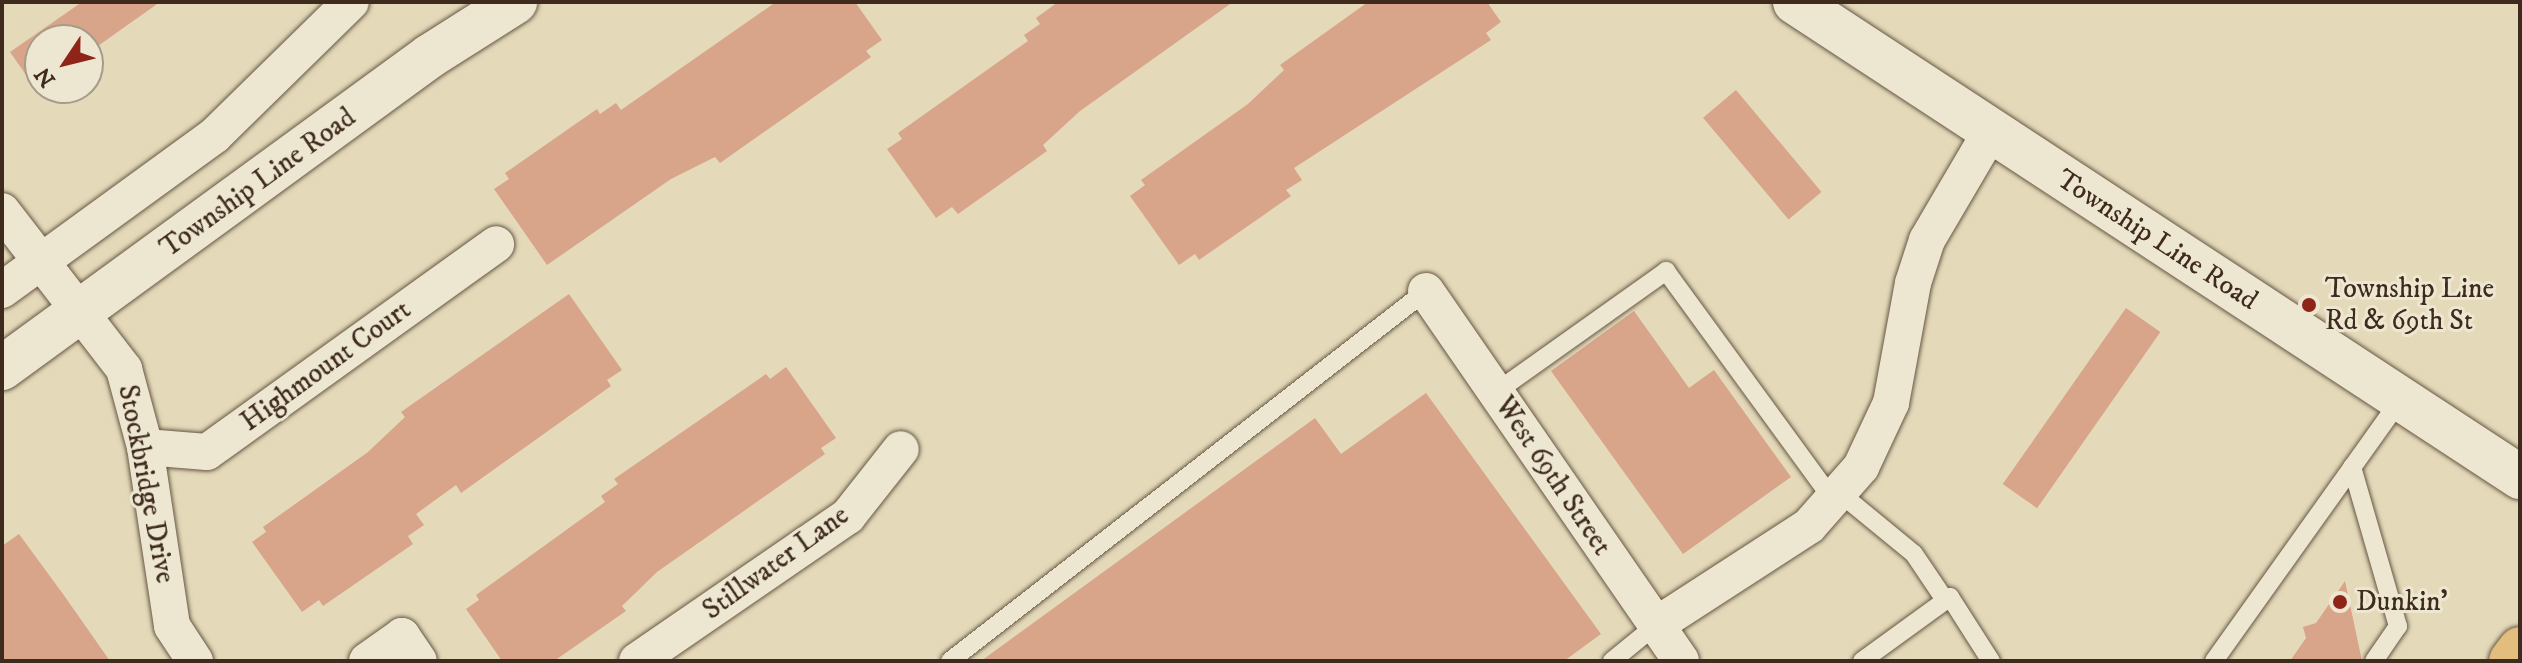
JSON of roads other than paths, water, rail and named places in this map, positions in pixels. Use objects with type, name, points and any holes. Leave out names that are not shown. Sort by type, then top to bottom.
[{"type":"main road","name":"Township Line Road","points":[[2,368],[82,313],[430,56],[515,2]]},
{"type":"main road","name":"Township Line Road","points":[[1795,2],[2520,477]]},
{"type":"main road","points":[[2511,661],[2520,649]]},
{"type":"street","points":[[2,290],[215,135],[351,2]]},
{"type":"street","points":[[1656,625],[1793,538],[1837,497],[1872,448],[1891,403],[1913,283],[1927,240],[1991,131]]},
{"type":"street","name":"Stockbridge Drive","points":[[2,211],[39,264],[82,313],[124,369],[145,447],[172,626],[195,661]]},
{"type":"street","name":"Highmount Court","points":[[145,447],[207,452],[496,244]]},
{"type":"street","name":"West 69th Street","points":[[1426,291],[1681,661]]},
{"type":"street","name":"Stillwater Lane","points":[[637,661],[848,516],[901,449]]},
{"type":"street","points":[[367,661],[402,636],[419,661]]},
{"type":"lane","points":[[1496,392],[1666,271],[1837,497],[1914,554],[1945,600]]},
{"type":"lane","points":[[950,661],[1426,291]]},
{"type":"lane","points":[[2214,661],[2401,399]]},
{"type":"lane","points":[[2352,467],[2398,626],[2374,661]]},
{"type":"lane","points":[[1862,661],[1950,597],[1991,661]]},
{"type":"lane","points":[[1612,661],[1656,625]]},
{"type":"place","name":"Township Line Rd & 69th St","points":[[2309,305]]},
{"type":"place","name":"Dunkin'","points":[[2340,602]]}]
